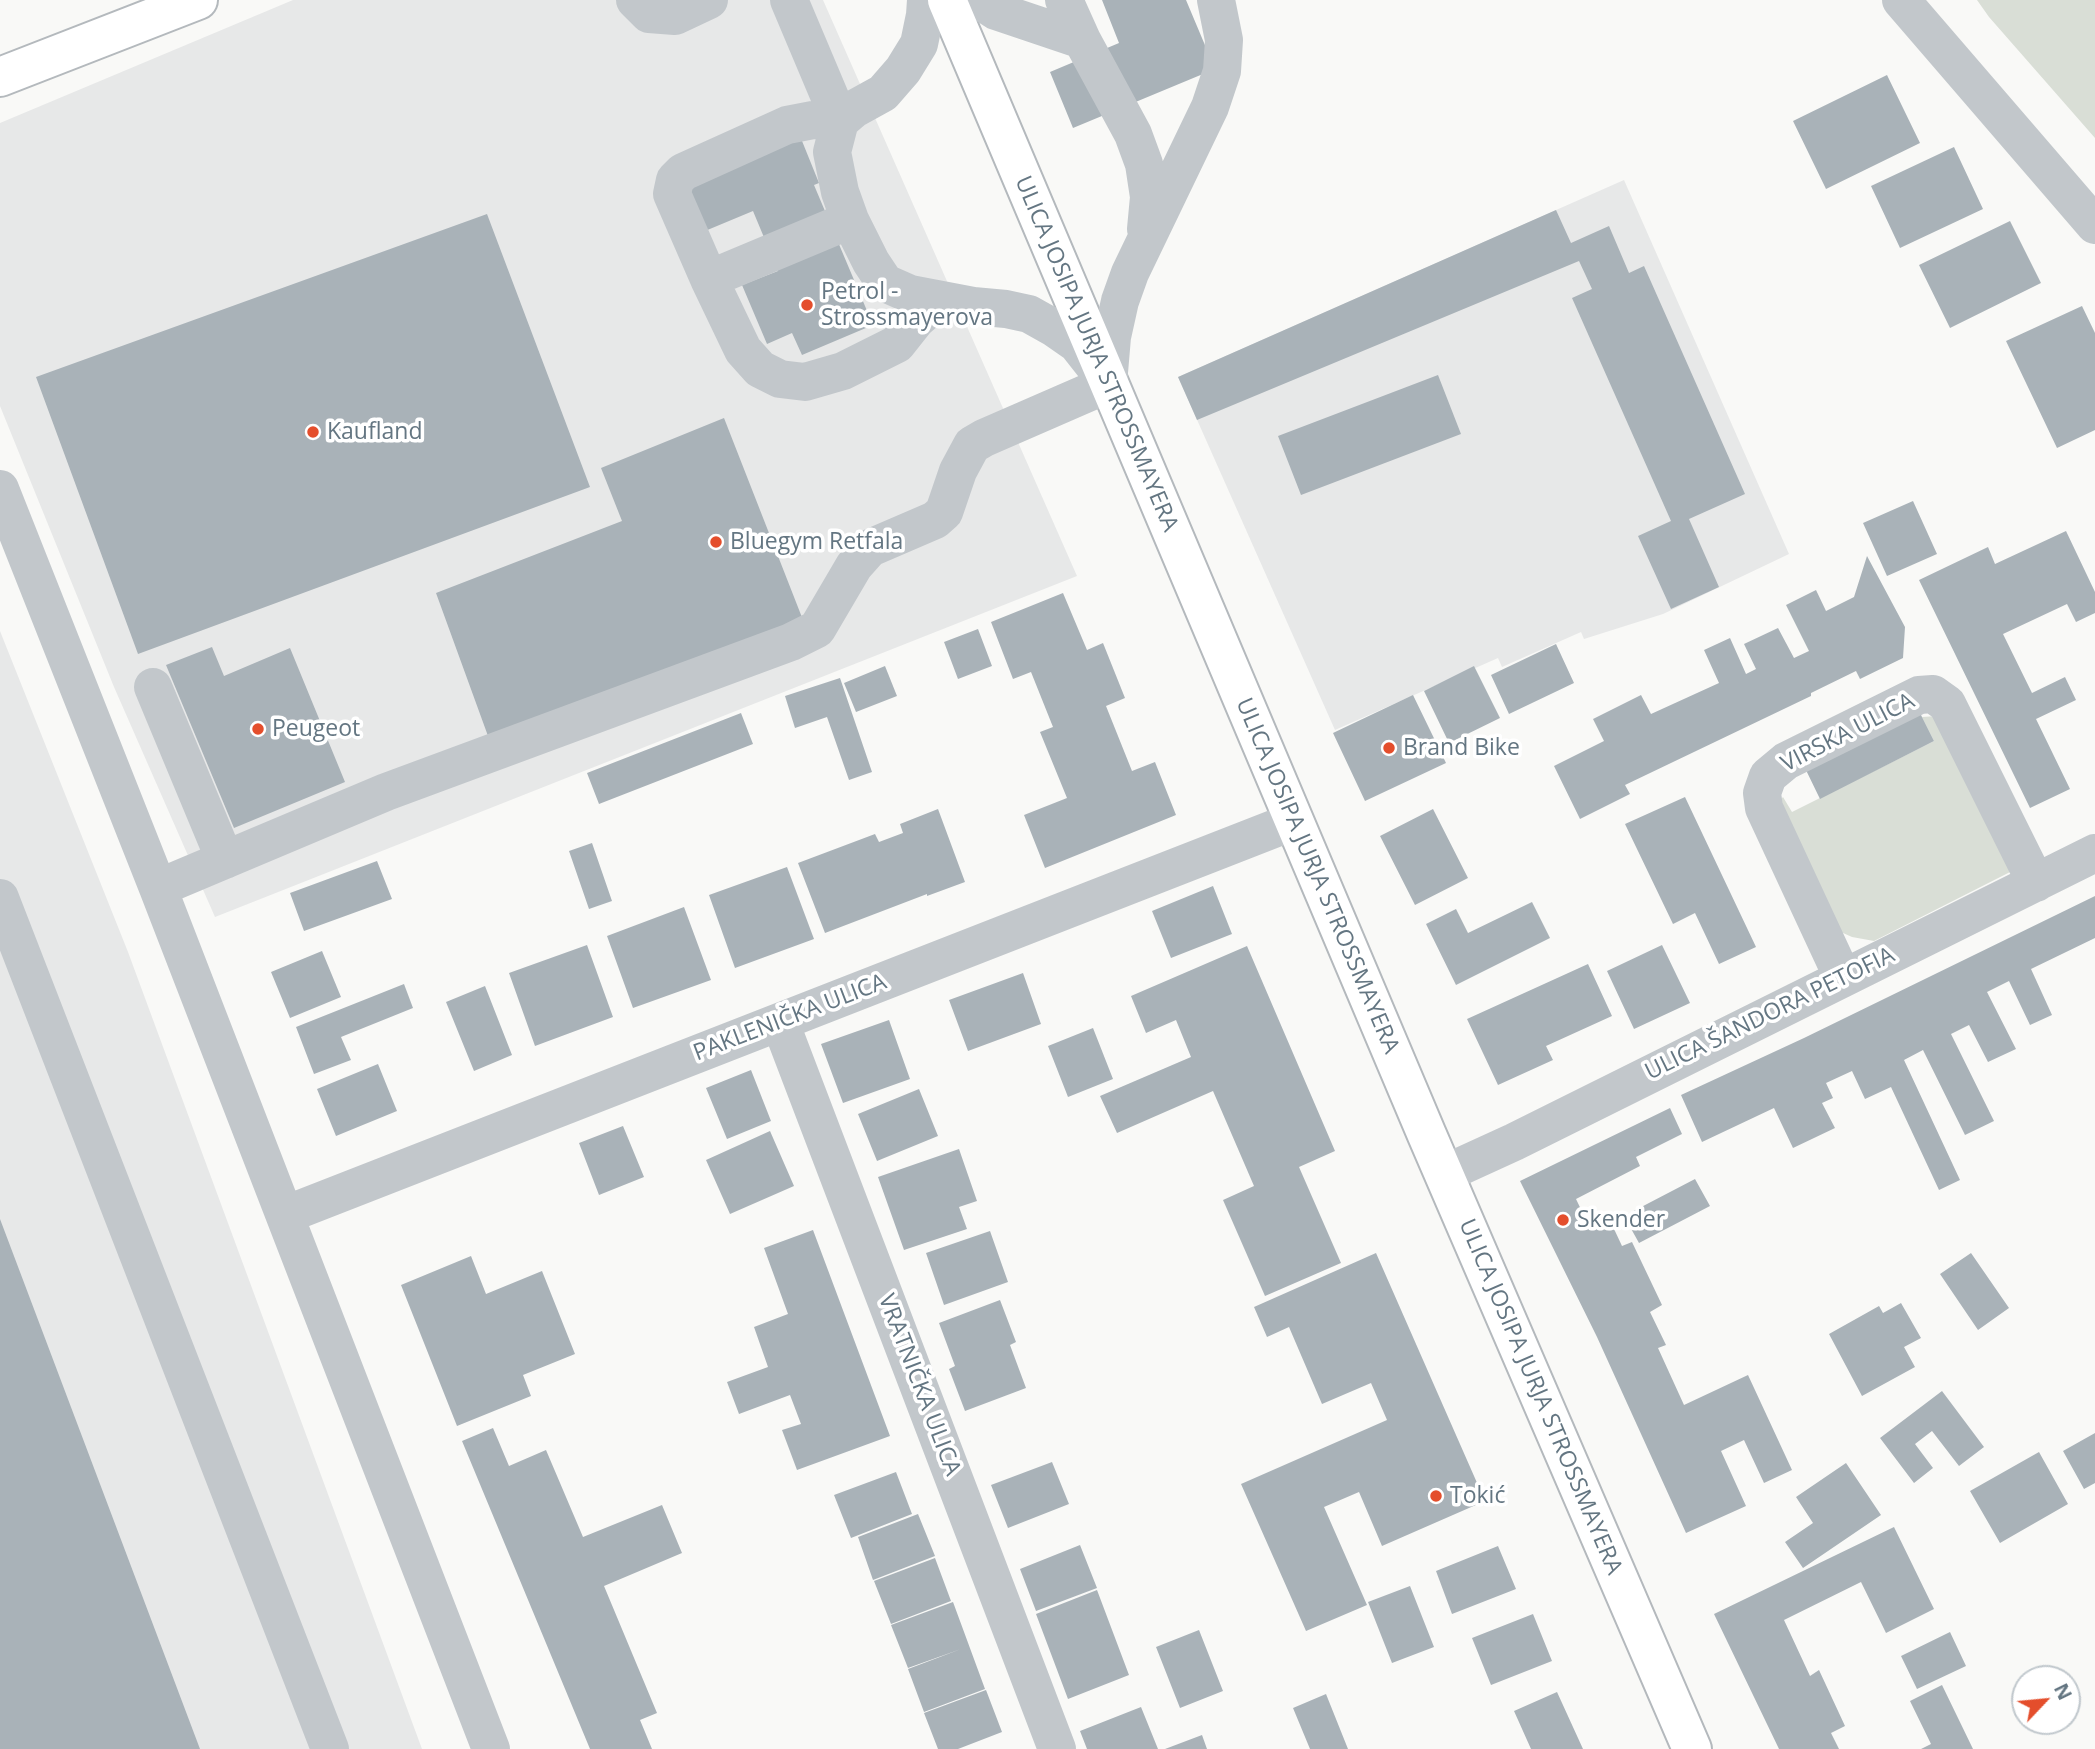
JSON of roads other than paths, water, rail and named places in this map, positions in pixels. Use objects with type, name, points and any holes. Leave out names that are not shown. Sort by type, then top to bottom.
[{"type":"main road","points":[[0,78],[198,0]]},
{"type":"main road","name":"ULICA JOSIPA JURJA STROSSMAYERA","points":[[947,0],[1444,1174],[1692,1749]]},
{"type":"street","points":[[635,0],[649,14],[675,16],[709,0]]},
{"type":"street","points":[[789,0],[840,121]]},
{"type":"street","points":[[926,0],[919,44],[903,70],[883,93],[840,121],[832,152],[840,192],[850,220],[885,283],[909,294],[1029,314],[1077,344],[1108,384]]},
{"type":"street","points":[[979,0],[996,11],[1082,40]]},
{"type":"street","points":[[1064,0],[1082,40],[1133,134],[1144,164],[1149,197],[1144,242]]},
{"type":"street","points":[[1108,384],[1112,337],[1130,273],[1210,107],[1222,71],[1224,40],[1216,0]]},
{"type":"street","points":[[1901,0],[2095,225]]},
{"type":"street","points":[[840,121],[813,120],[787,125],[683,172],[675,180],[672,194],[743,350],[760,369],[780,379],[805,382],[843,371],[897,344],[916,320],[939,300]]},
{"type":"street","points":[[709,279],[850,220]]},
{"type":"street","points":[[158,888],[386,792],[778,647],[817,629],[854,566],[870,548],[935,520],[944,512],[958,471],[972,445],[1108,384]]},
{"type":"street","points":[[0,489],[158,888],[491,1749]]},
{"type":"street","points":[[153,687],[225,860]]},
{"type":"street","name":"VIRSKA ULICA","points":[[1843,978],[1764,808],[1762,793],[1768,776],[1786,761],[1919,695],[1933,694],[1947,704],[2036,883]]},
{"type":"street","name":"PAKLENIČKA ULICA","points":[[285,1215],[1294,821]]},
{"type":"street","name":"ULICA ŠANDORA PETOFIA","points":[[1444,1174],[1514,1142],[2095,853]]},
{"type":"street","points":[[0,898],[330,1749]]},
{"type":"street","name":"VRATNIČKA ULICA","points":[[780,1022],[1057,1749]]},
{"type":"place","name":"Petrol - Strossmayerova","points":[[807,305]]},
{"type":"place","name":"Kaufland","points":[[313,432]]},
{"type":"place","name":"Bluegym Retfala","points":[[716,542]]},
{"type":"place","name":"Peugeot","points":[[258,729]]},
{"type":"place","name":"Brand Bike","points":[[1389,748]]},
{"type":"place","name":"Skender","points":[[1563,1220]]},
{"type":"place","name":"Tokić","points":[[1436,1496]]}]
